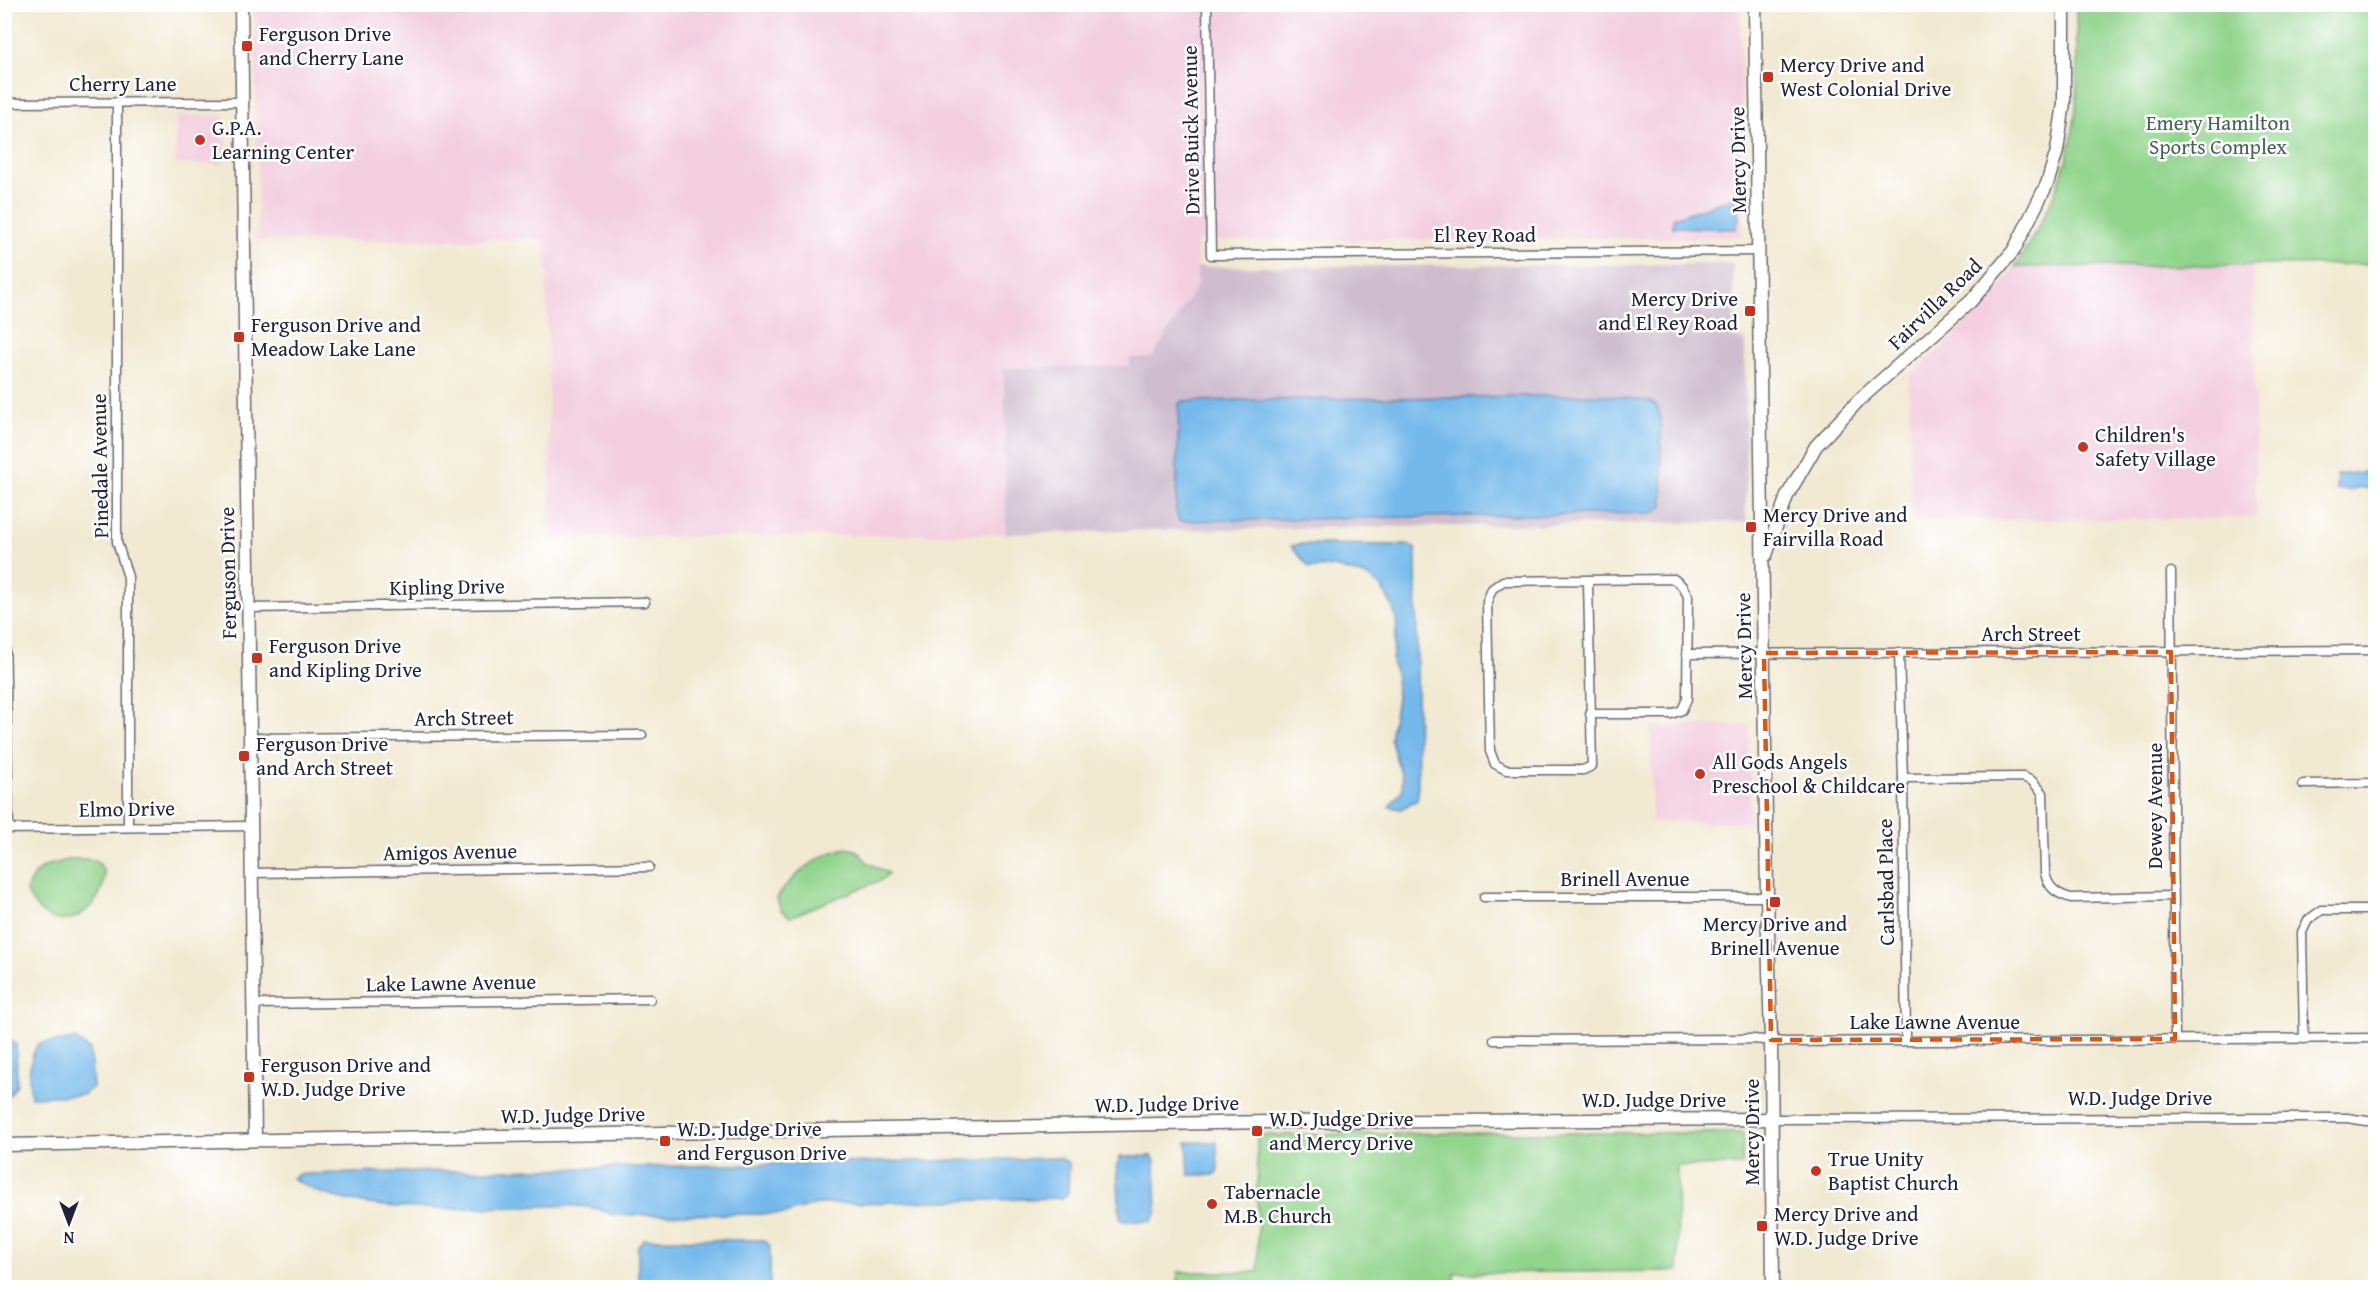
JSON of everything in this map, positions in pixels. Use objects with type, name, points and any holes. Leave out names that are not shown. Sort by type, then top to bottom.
[{"type":"street","name":"Ferguson Drive","points":[[241,4],[255,1140]]},
{"type":"street","name":"Drive Buick Avenue","points":[[1207,4],[1211,255]]},
{"type":"street","name":"Mercy Drive","points":[[1755,4],[1773,1287]]},
{"type":"street","name":"Fairvilla Road","points":[[1763,562],[1787,496],[1816,446],[1859,400],[1971,301],[2014,250],[2047,184],[2057,151],[2064,103],[2064,4]]},
{"type":"street","name":"Pinedale Avenue","points":[[117,102],[117,542],[128,577],[128,827]]},
{"type":"street","name":"Cherry Lane","points":[[4,103],[242,102]]},
{"type":"street","name":"El Rey Road","points":[[1211,255],[1759,251]]},
{"type":"street","points":[[1762,502],[1782,500],[1787,496]]},
{"type":"street","name":"Dewey Avenue","points":[[2171,572],[2175,1039]]},
{"type":"street","points":[[1588,581],[1590,714],[1592,766],[1583,770],[1506,770],[1495,764],[1490,751],[1487,602],[1492,589],[1503,581],[1674,579],[1688,596],[1687,699],[1682,710],[1671,714],[1590,714]]},
{"type":"street","points":[[4,584],[7,829]]},
{"type":"street","name":"Kipling Drive","points":[[249,608],[645,602]]},
{"type":"street","name":"Arch Street","points":[[1687,654],[2376,650]]},
{"type":"street","name":"Carlsbad Place","points":[[1899,652],[1906,1040]]},
{"type":"street","name":"Arch Street","points":[[250,738],[642,735]]},
{"type":"street","points":[[1903,778],[2016,776],[2032,781],[2043,793],[2046,881],[2059,894],[2071,898],[2173,897]]},
{"type":"street","points":[[2303,784],[2376,783]]},
{"type":"street","name":"Elmo Drive","points":[[7,829],[251,826]]},
{"type":"street","name":"Amigos Avenue","points":[[252,873],[649,867]]},
{"type":"street","name":"Brinell Avenue","points":[[1484,897],[1767,897]]},
{"type":"street","points":[[2304,1039],[2302,932],[2308,920],[2322,910],[2376,910]]},
{"type":"street","name":"Lake Lawne Avenue","points":[[253,1004],[650,999]]},
{"type":"street","name":"Lake Lawne Avenue","points":[[1494,1040],[2376,1038]]},
{"type":"street","name":"W.D. Judge Drive","points":[[4,1145],[1258,1122],[2347,1118],[2367,1121]]},
{"type":"highlighted area","points":[[2171,652],[2175,1039],[1771,1040],[1764,653]]},
{"type":"shaded area","points":[[255,5],[1740,5],[1743,237],[1197,241],[1198,286],[1152,357],[1130,358],[1130,366],[1004,368],[1006,534],[551,538],[546,239],[258,241]]},
{"type":"shaded area","name":"G.P.A. Learning Center","points":[[224,115],[224,164],[176,164],[176,116]]},
{"type":"shaded area","points":[[1733,264],[1734,338],[1745,339],[1746,522],[1006,534],[1004,368],[1130,366],[1130,358],[1152,357],[1197,286],[1197,267]]},
{"type":"shaded area","name":"Children's Safety Village","points":[[2253,266],[2256,518],[1912,521],[1909,376],[1948,342],[1996,291],[2015,267]]},
{"type":"shaded area","name":"All Gods Angels Preschool & Childcare","points":[[1749,725],[1750,822],[1652,822],[1651,726]]},
{"type":"green space","name":"Emery Hamilton Sports Complex","points":[[2076,5],[2375,5],[2375,264],[2015,267],[2052,198],[2071,143],[2077,94]]},
{"type":"green space","points":[[846,848],[856,850],[868,863],[888,873],[884,879],[790,917],[781,910],[777,898],[790,881],[816,860]]},
{"type":"green space","points":[[73,859],[95,861],[103,870],[103,884],[97,898],[86,910],[72,918],[57,920],[41,911],[26,891],[34,875],[43,867]]},
{"type":"green space","points":[[1743,1133],[1742,1165],[1677,1166],[1678,1271],[1455,1273],[1455,1288],[1178,1287],[1178,1272],[1258,1272],[1257,1135]]},
{"type":"water","points":[[1732,198],[1739,202],[1736,229],[1673,227],[1673,218]]},
{"type":"water","points":[[1602,395],[1649,401],[1657,406],[1660,415],[1663,506],[1653,513],[1179,521],[1176,511],[1179,404],[1182,401]]},
{"type":"water","points":[[2375,471],[2375,490],[2359,487],[2347,491],[2336,489],[2337,475]]},
{"type":"water","points":[[1300,544],[1411,545],[1416,549],[1418,794],[1417,800],[1401,809],[1389,807],[1403,789],[1401,774],[1390,739],[1397,698],[1396,677],[1392,661],[1397,625],[1393,607],[1382,588],[1369,577],[1335,567],[1310,568],[1291,546]]},
{"type":"water","points":[[4,1038],[16,1044],[17,1084],[10,1095],[5,1095]]},
{"type":"water","points":[[75,1039],[90,1050],[93,1087],[83,1095],[31,1097],[30,1070],[32,1056],[38,1044]]},
{"type":"water","points":[[1187,1142],[1217,1142],[1218,1171],[1216,1175],[1189,1175]]},
{"type":"water","points":[[1152,1156],[1155,1161],[1157,1212],[1152,1221],[1123,1221],[1120,1218],[1117,1167],[1120,1157]]},
{"type":"water","points":[[1061,1158],[1069,1164],[1068,1193],[1064,1198],[817,1204],[785,1214],[613,1215],[592,1208],[569,1205],[446,1209],[395,1207],[345,1200],[321,1193],[292,1178],[299,1174]]},
{"type":"water","points":[[644,1239],[764,1240],[770,1246],[770,1287],[638,1287],[638,1245]]},
{"type":"place","name":"Ferguson Drive and Cherry Lane","points":[[247,46]]},
{"type":"place","name":"Mercy Drive and West Colonial Drive","points":[[1768,77]]},
{"type":"place","name":"G.P.A. Learning Center","points":[[200,140]]},
{"type":"place","name":"Mercy Drive and El Rey Road","points":[[1750,311]]},
{"type":"place","name":"Ferguson Drive and Meadow Lake Lane","points":[[239,337]]},
{"type":"place","name":"Children's Safety Village","points":[[2083,447]]},
{"type":"place","name":"Mercy Drive and Fairvilla Road","points":[[1751,527]]},
{"type":"place","name":"Ferguson Drive and Kipling Drive","points":[[257,658]]},
{"type":"place","name":"Ferguson Drive and Arch Street","points":[[244,756]]},
{"type":"place","name":"All Gods Angels Preschool & Childcare","points":[[1700,774]]},
{"type":"place","name":"Mercy Drive and Brinell Avenue","points":[[1775,902]]},
{"type":"place","name":"Ferguson Drive and W.D. Judge Drive","points":[[249,1077]]},
{"type":"place","name":"W.D. Judge Drive and Mercy Drive","points":[[1257,1131]]},
{"type":"place","name":"W.D. Judge Drive and Ferguson Drive","points":[[665,1141]]},
{"type":"place","name":"True Unity Baptist Church","points":[[1816,1171]]},
{"type":"place","name":"Tabernacle M.B. Church","points":[[1212,1204]]},
{"type":"place","name":"Mercy Drive and W.D. Judge Drive","points":[[1762,1226]]}]
